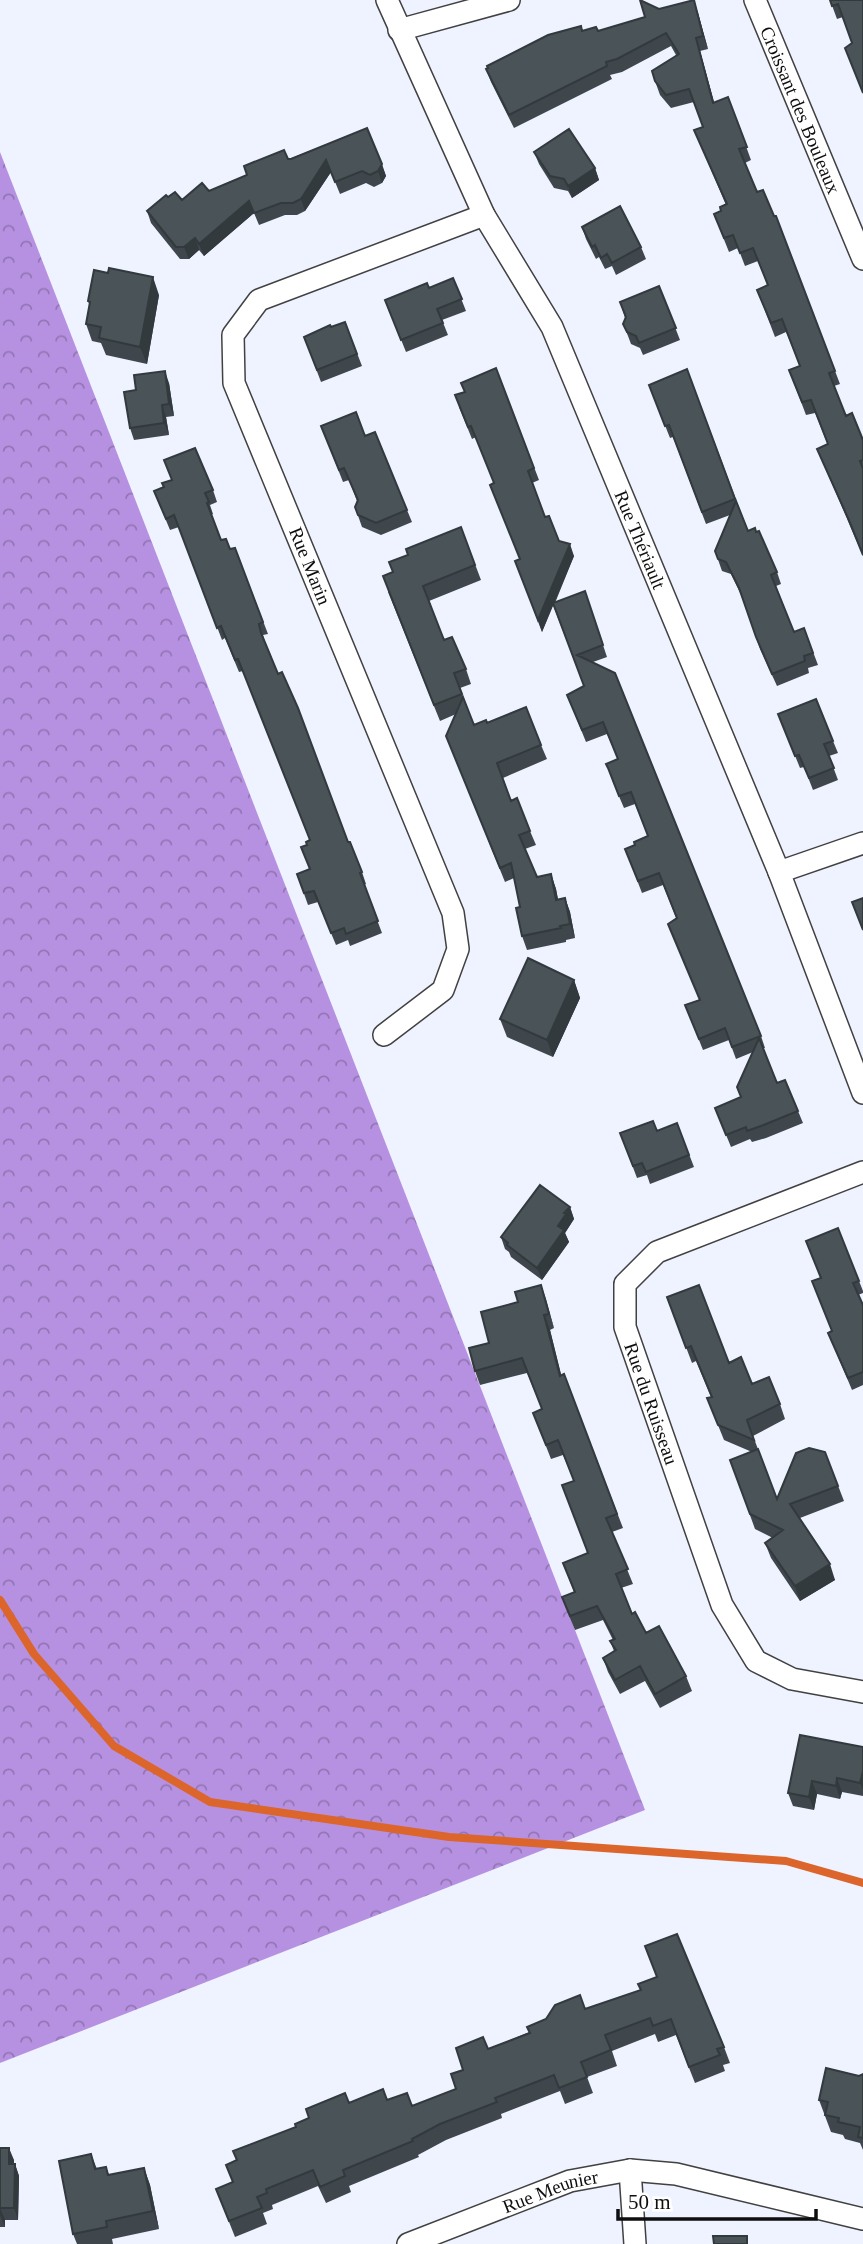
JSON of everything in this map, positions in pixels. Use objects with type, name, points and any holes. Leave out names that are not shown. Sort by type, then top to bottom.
[{"type":"street","name":"Rue Thériault","points":[[387,0],[484,215],[552,327],[779,872],[863,1093]]},
{"type":"street","points":[[399,30],[509,0]]},
{"type":"street","name":"Croissant des Bouleaux","points":[[755,0],[863,259]]},
{"type":"street","name":"Rue Marin","points":[[384,1035],[443,990],[458,949],[453,913],[234,383],[233,335],[258,300],[484,215]]},
{"type":"street","points":[[779,872],[863,843]]},
{"type":"street","name":"Rue du Ruisseau","points":[[863,1172],[657,1252],[625,1284],[625,1327],[722,1605],[756,1661],[792,1679],[863,1692]]},
{"type":"street","points":[[630,2170],[635,2244]]},
{"type":"street","name":"Rue Meunier","points":[[408,2244],[570,2181],[630,2170],[676,2174],[863,2219]]},
{"type":"green space","points":[[0,152],[645,1810],[0,2063]]},
{"type":"building","points":[[640,0],[659,9],[694,0],[703,36],[696,38],[713,103],[728,97],[747,147],[739,149],[757,192],[763,190],[776,216],[835,371],[829,373],[846,416],[852,413],[863,440],[863,460],[860,461],[863,469],[863,555],[817,449],[828,444],[811,400],[802,402],[789,370],[800,366],[782,319],[771,323],[757,290],[768,285],[753,248],[740,253],[733,235],[724,238],[714,214],[727,204],[694,130],[703,127],[689,89],[666,95],[655,81],[652,71],[679,54],[666,33],[509,115],[486,69],[487,66],[548,35],[581,26],[582,31],[596,27],[598,31],[645,17]]},
{"type":"building","points":[[830,0],[863,0],[863,93],[845,48],[852,43],[838,4],[832,6]]},
{"type":"building","points":[[367,128],[382,164],[378,171],[370,175],[362,171],[335,182],[326,160],[301,199],[254,213],[249,201],[199,244],[195,238],[184,247],[176,247],[147,211],[166,195],[168,197],[175,192],[182,200],[202,183],[209,191],[247,175],[244,166],[284,150],[288,159],[291,159]]},
{"type":"building","points":[[569,129],[595,168],[568,186],[564,179],[550,176],[534,152]]},
{"type":"building","points":[[620,206],[641,247],[612,263],[607,254],[601,258],[582,227]]},
{"type":"building","points":[[109,268],[153,277],[140,347],[99,338],[101,327],[86,324],[94,270],[108,273]]},
{"type":"building","points":[[453,278],[462,299],[437,309],[443,323],[401,340],[385,300],[427,283],[429,288]]},
{"type":"building","points":[[659,286],[676,328],[639,343],[636,336],[627,332],[623,324],[626,317],[620,302]]},
{"type":"building","points":[[345,322],[357,354],[317,370],[304,337],[330,325],[331,327]]},
{"type":"building","points":[[496,368],[534,468],[528,471],[545,517],[549,516],[559,541],[570,544],[538,620],[515,561],[520,559],[490,485],[494,483],[455,395],[465,392],[461,383]]},
{"type":"building","points":[[687,369],[735,499],[702,512],[669,425],[665,426],[649,385]]},
{"type":"building","points":[[165,371],[169,404],[162,405],[164,423],[130,428],[124,392],[136,390],[134,375]]},
{"type":"building","points":[[356,412],[365,436],[375,432],[407,510],[376,523],[358,515],[355,507],[358,500],[344,468],[339,470],[321,426]]},
{"type":"building","points":[[195,448],[213,490],[205,493],[221,540],[226,539],[230,549],[235,548],[263,622],[259,624],[261,633],[278,674],[282,672],[298,708],[348,842],[362,872],[360,873],[378,921],[346,934],[344,928],[331,933],[314,891],[304,893],[297,874],[310,869],[301,847],[307,845],[306,842],[310,840],[238,659],[235,660],[221,626],[217,628],[174,515],[166,519],[154,491],[164,487],[162,483],[172,480],[164,460]]},
{"type":"building","points":[[736,501],[748,531],[755,528],[756,532],[759,531],[777,572],[771,575],[794,632],[804,628],[813,653],[804,656],[805,661],[772,674],[739,588],[726,562],[718,559],[715,551]]},
{"type":"building","points":[[461,527],[475,565],[423,586],[444,640],[452,637],[466,669],[454,673],[462,694],[434,705],[383,576],[393,572],[389,562],[408,555],[406,549]]},
{"type":"building","points":[[585,591],[603,645],[577,655],[615,673],[761,1036],[732,1047],[725,1028],[699,1039],[685,1005],[700,1000],[668,924],[677,918],[659,873],[638,881],[625,849],[648,836],[631,792],[619,796],[606,764],[618,759],[603,722],[582,730],[567,695],[584,686],[553,603]]},
{"type":"building","points":[[463,697],[474,725],[486,720],[487,723],[526,707],[541,745],[497,763],[511,801],[517,798],[530,831],[519,835],[537,877],[551,874],[556,900],[565,898],[570,924],[522,936],[516,908],[520,907],[511,863],[500,868],[446,736]]},
{"type":"building","points":[[816,699],[833,741],[824,744],[834,768],[809,778],[799,755],[795,756],[778,714]]},
{"type":"building","points":[[863,898],[863,930],[852,902]]},
{"type":"building","points":[[528,958],[574,980],[547,1040],[500,1019]]},
{"type":"building","points":[[759,1038],[777,1083],[785,1080],[798,1111],[747,1131],[746,1127],[726,1135],[715,1108],[741,1097],[737,1087]]},
{"type":"building","points":[[653,1121],[657,1131],[677,1123],[689,1155],[646,1172],[642,1163],[633,1166],[620,1133]]},
{"type":"building","points":[[540,1185],[570,1207],[558,1226],[564,1230],[537,1268],[507,1245],[501,1237]]},
{"type":"building","points":[[838,1228],[859,1281],[853,1283],[863,1305],[863,1372],[848,1378],[828,1333],[832,1331],[812,1281],[821,1278],[806,1241]]},
{"type":"building","points":[[541,1285],[549,1314],[544,1315],[560,1376],[564,1374],[617,1514],[606,1518],[628,1569],[616,1574],[632,1614],[635,1612],[646,1633],[659,1626],[686,1676],[655,1694],[640,1666],[615,1680],[603,1658],[616,1650],[610,1641],[615,1639],[597,1606],[570,1616],[562,1597],[575,1592],[563,1563],[588,1553],[562,1485],[574,1481],[558,1440],[546,1445],[533,1413],[542,1409],[522,1358],[475,1371],[469,1348],[489,1343],[481,1312],[518,1302],[515,1292]]},
{"type":"building","points":[[699,1285],[729,1363],[741,1357],[752,1384],[769,1377],[780,1404],[747,1420],[754,1440],[718,1425],[707,1398],[712,1397],[691,1346],[686,1348],[667,1297]]},
{"type":"building","points":[[809,1448],[825,1452],[838,1486],[790,1504],[830,1564],[795,1586],[765,1543],[783,1530],[750,1514],[730,1460],[758,1449],[777,1499],[796,1453]]},
{"type":"building","points":[[800,1735],[863,1747],[860,1783],[837,1778],[836,1786],[812,1781],[809,1797],[788,1793]]},
{"type":"building","points":[[677,1934],[724,2047],[717,2049],[720,2055],[689,2067],[671,2019],[653,2026],[650,2018],[605,2035],[611,2050],[581,2062],[587,2077],[559,2088],[554,2075],[495,2098],[497,2102],[440,2124],[412,2139],[413,2141],[343,2170],[345,2176],[320,2187],[313,2170],[266,2189],[267,2193],[257,2197],[262,2208],[229,2221],[216,2189],[233,2182],[226,2165],[237,2160],[233,2151],[296,2127],[295,2124],[309,2118],[306,2109],[345,2093],[349,2103],[383,2089],[387,2100],[407,2093],[412,2106],[456,2089],[451,2074],[463,2070],[456,2048],[483,2037],[488,2049],[530,2033],[527,2027],[546,2019],[555,2005],[580,1995],[585,2009],[641,1990],[638,1984],[657,1977],[645,1946]]},
{"type":"building","points":[[826,2068],[859,2076],[863,2074],[863,2138],[858,2137],[860,2127],[838,2122],[839,2118],[825,2115],[828,2102],[819,2100]]},
{"type":"building","points":[[0,2148],[9,2148],[9,2164],[15,2164],[14,2208],[0,2208]]},
{"type":"building","points":[[91,2154],[95,2169],[106,2167],[108,2175],[144,2168],[153,2211],[106,2221],[107,2227],[73,2234],[59,2161]]},
{"type":"building","points":[[713,2236],[747,2236],[747,2244],[714,2244]]},
{"type":"waterway","points":[[0,1600],[34,1654],[114,1746],[210,1802],[449,1837],[786,1861],[863,1883]]}]
